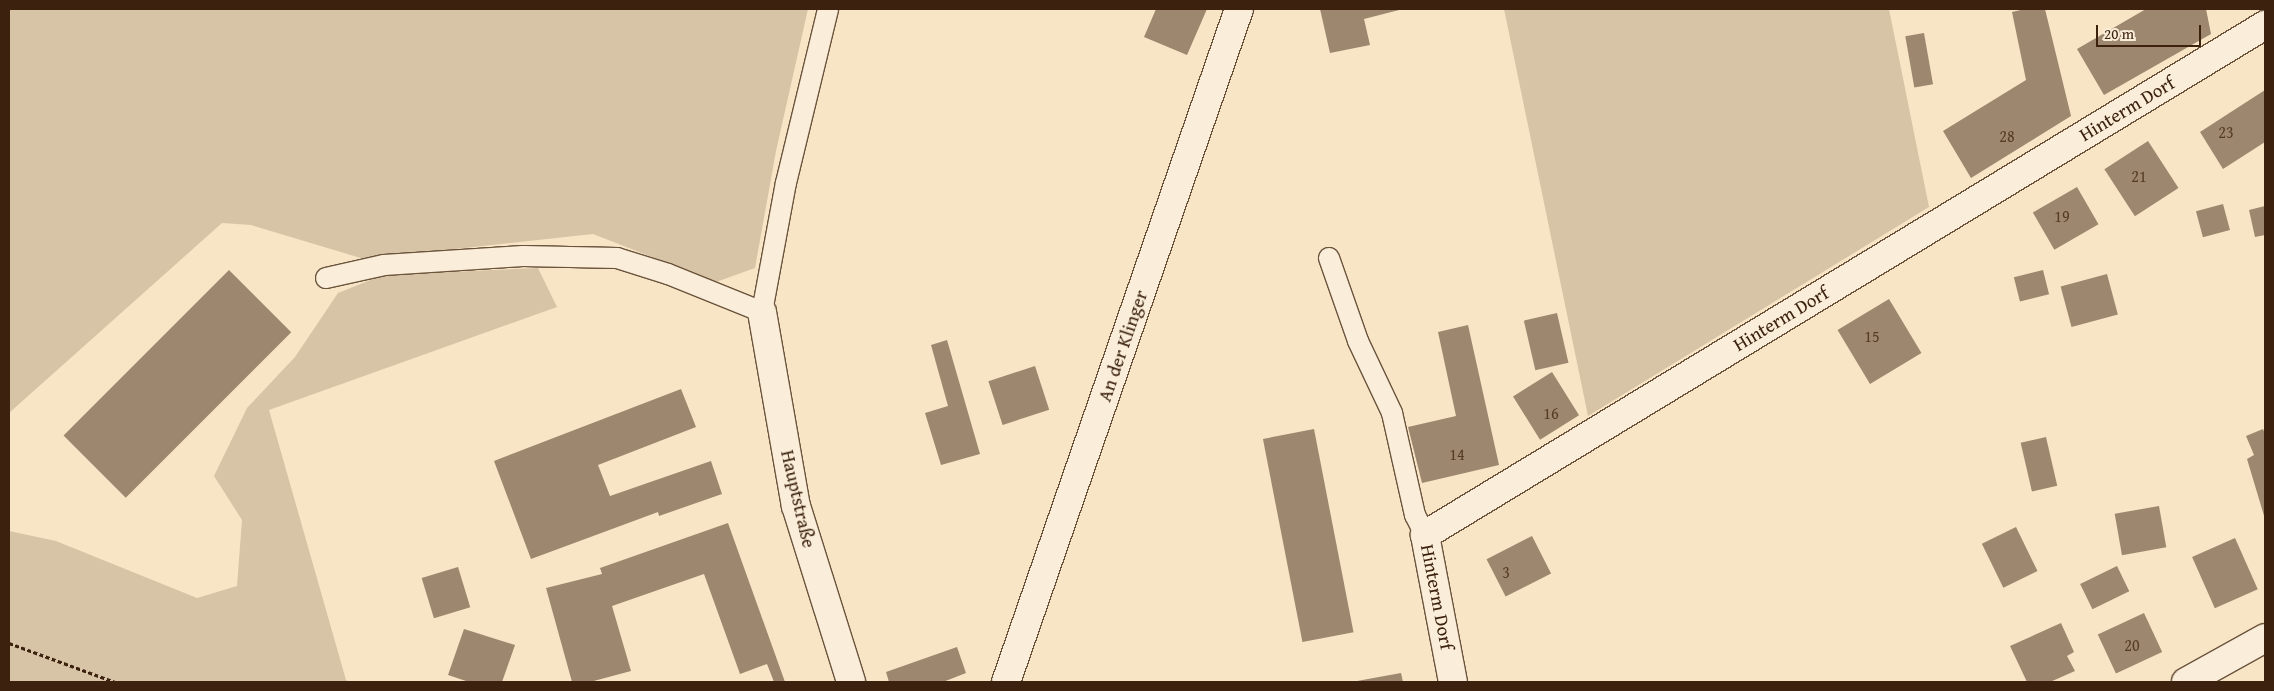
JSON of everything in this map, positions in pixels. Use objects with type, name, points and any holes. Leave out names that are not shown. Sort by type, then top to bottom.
[{"type":"street","name":"An der Klinger","points":[[1006,682],[1239,9]]},
{"type":"street","name":"Hinterm Dorf","points":[[1453,682],[1425,535],[2265,25]]},
{"type":"street","name":"Hauptstraße","points":[[762,312],[796,506],[850,682]]},
{"type":"street","points":[[2186,682],[2265,638]]},
{"type":"lane","points":[[326,278],[384,265],[522,256],[617,258],[668,274],[762,312],[786,183],[828,9]]},
{"type":"lane","points":[[1329,258],[1358,341],[1389,404],[1415,515],[1425,535]]},
{"type":"path","points":[[9,643],[115,682]]},
{"type":"shaded area","points":[[9,9],[808,9],[776,151],[755,268],[716,282],[593,234],[364,259],[251,225],[222,223],[9,413]]},
{"type":"shaded area","points":[[1504,9],[1889,9],[1929,207],[1588,416]]},
{"type":"shaded area","points":[[538,268],[557,307],[269,410],[346,680],[349,682],[9,682],[9,531],[56,541],[197,598],[237,586],[242,520],[214,476],[247,408],[295,357],[338,293],[383,275]]},
{"type":"building","points":[[1156,9],[1207,9],[1187,55],[1144,37]]},
{"type":"building","points":[[1320,9],[1403,9],[1364,19],[1370,45],[1330,53]]},
{"type":"building","points":[[2025,9],[2045,9],[2071,116],[1971,178],[1943,131],[2026,80],[2012,12]]},
{"type":"building","points":[[2146,9],[2206,9],[2211,34],[2104,95],[2077,49]]},
{"type":"building","points":[[1924,33],[1933,84],[1914,88],[1905,36]]},
{"type":"building","points":[[2265,90],[2265,142],[2223,169],[2200,132]]},
{"type":"building","points":[[2148,141],[2178,188],[2135,216],[2104,169]]},
{"type":"building","points":[[2077,187],[2098,224],[2054,250],[2033,212]]},
{"type":"building","points":[[2223,204],[2230,230],[2203,237],[2196,211]]},
{"type":"building","points":[[2265,206],[2265,235],[2255,237],[2249,210]]},
{"type":"building","points":[[229,270],[291,332],[126,498],[64,435]]},
{"type":"building","points":[[2043,270],[2049,294],[2020,302],[2014,277]]},
{"type":"building","points":[[2107,274],[2118,315],[2072,327],[2061,286]]},
{"type":"building","points":[[1889,299],[1921,353],[1870,384],[1838,330]]},
{"type":"building","points":[[1557,313],[1568,363],[1535,370],[1524,321]]},
{"type":"building","points":[[1468,325],[1499,465],[1422,483],[1408,427],[1456,416],[1438,332]]},
{"type":"building","points":[[947,340],[980,454],[941,465],[925,413],[948,406],[931,345]]},
{"type":"building","points":[[1035,366],[1049,410],[1003,425],[988,381]]},
{"type":"building","points":[[1552,372],[1579,415],[1540,440],[1513,396]]},
{"type":"building","points":[[681,389],[696,427],[598,465],[610,496],[711,461],[722,494],[659,516],[658,512],[531,559],[494,461]]},
{"type":"building","points":[[1314,429],[1353,632],[1302,642],[1263,439]]},
{"type":"building","points":[[2263,429],[2265,434],[2265,519],[2247,459],[2254,455],[2246,436]]},
{"type":"building","points":[[2046,437],[2057,486],[2032,492],[2021,443]]},
{"type":"building","points":[[2159,506],[2166,547],[2122,555],[2115,514]]},
{"type":"building","points":[[728,523],[785,682],[774,682],[767,664],[740,674],[704,574],[612,606],[631,671],[590,682],[572,682],[546,588],[602,574],[600,568]]},
{"type":"building","points":[[2016,527],[2037,571],[2003,588],[1982,544]]},
{"type":"building","points":[[1532,536],[1551,573],[1506,597],[1487,559]]},
{"type":"building","points":[[2235,538],[2258,589],[2215,608],[2192,557]]},
{"type":"building","points":[[2117,566],[2129,591],[2092,609],[2080,584]]},
{"type":"building","points":[[458,567],[470,607],[434,618],[422,578]]},
{"type":"building","points":[[2144,613],[2162,652],[2116,674],[2098,635]]},
{"type":"building","points":[[2061,623],[2074,652],[2067,656],[2075,671],[2050,682],[2027,682],[2010,646]]},
{"type":"building","points":[[464,629],[515,645],[502,682],[469,682],[448,675]]},
{"type":"building","points":[[957,647],[966,673],[943,682],[889,682],[886,672]]},
{"type":"building","points":[[1401,673],[1403,682],[1357,681]]}]
